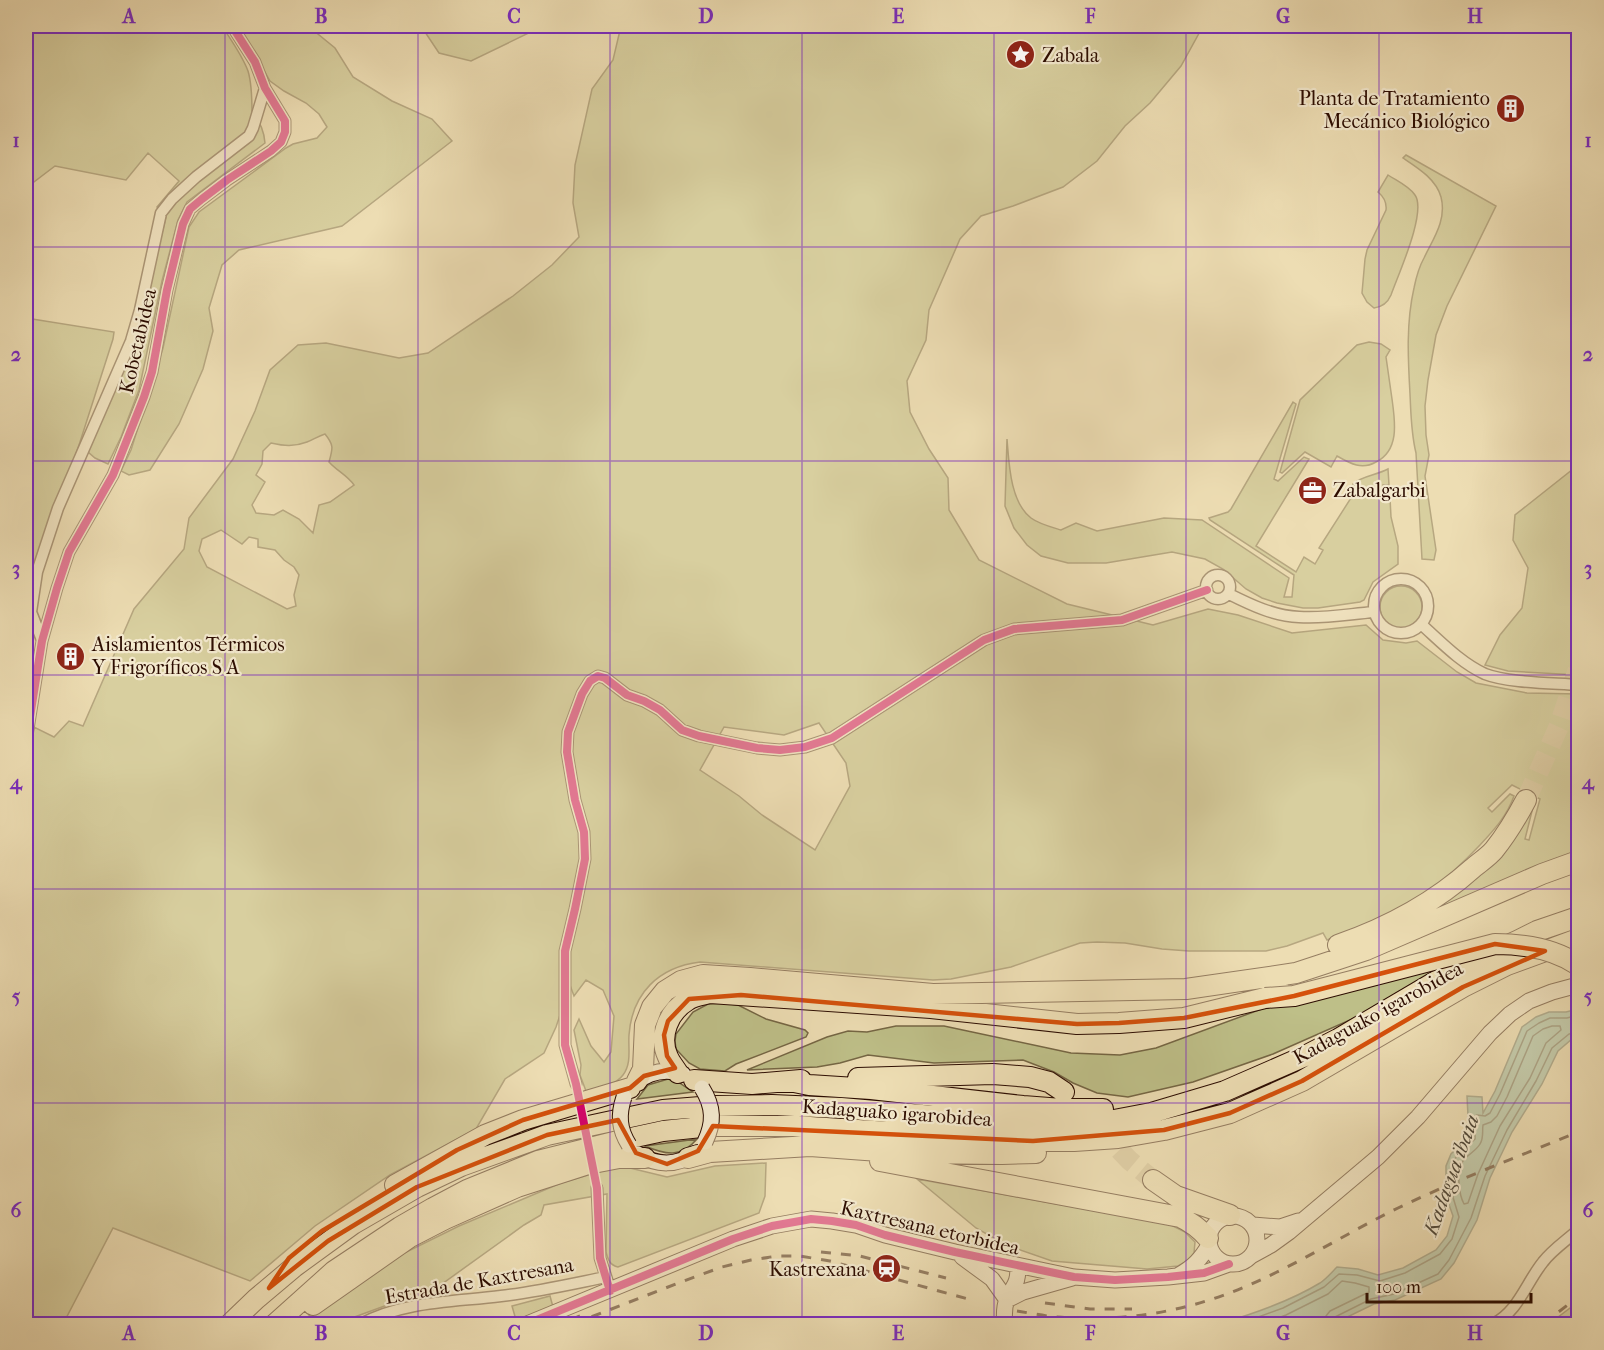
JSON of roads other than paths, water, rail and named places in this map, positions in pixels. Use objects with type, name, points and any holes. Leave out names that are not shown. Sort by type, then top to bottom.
[{"type":"highway","points":[[1264,977],[1291,962],[1360,938],[1422,906],[1459,881],[1492,852],[1512,826],[1526,800]]},
{"type":"highway","points":[[1265,998],[1298,984],[1392,952],[1544,880],[1578,861]]},
{"type":"highway","points":[[269,1288],[290,1258],[322,1231],[350,1211],[413,1174],[513,1124],[630,1089],[642,1070],[645,1025],[652,1007],[665,991],[681,981],[704,975],[933,994],[1186,989],[1296,973],[1366,950],[1544,880],[1578,873]]},
{"type":"highway","name":"Kadaguako igarobidea","points":[[230,1324],[294,1267],[353,1224],[417,1187],[461,1166],[547,1135],[663,1110],[713,1106],[772,1105],[841,1108],[968,1119],[1073,1123],[1114,1120],[1151,1113],[1225,1091],[1305,1056],[1443,977],[1490,953],[1537,931],[1578,917]]},
{"type":"highway","name":"Kadaguako igarobidea","points":[[275,1324],[334,1271],[433,1208],[467,1190],[529,1164],[569,1152],[663,1131],[711,1126],[774,1126],[1004,1140],[1074,1141],[1119,1138],[1164,1130],[1230,1113],[1302,1081],[1463,987],[1507,965],[1578,939]]},
{"type":"highway","points":[[1064,1092],[1049,1082],[1030,1077],[993,1074],[752,1083],[691,1080],[667,1056],[664,1035],[668,1021],[676,1008],[689,999],[710,993],[931,1008],[1077,1024],[1119,1023],[1184,1017],[1265,998],[1294,996],[1495,944],[1531,946],[1578,965]]},
{"type":"highway","points":[[789,1081],[809,1086],[871,1089],[1062,1109],[1102,1109],[1190,1102]]},
{"type":"highway","points":[[688,1158],[710,1152],[810,1146],[907,1153],[1002,1154],[1126,1147],[1203,1130],[1230,1113]]},
{"type":"highway","points":[[761,1150],[779,1155],[862,1158],[1180,1217],[1195,1226],[1208,1242]]},
{"type":"highway","points":[[283,1324],[410,1237],[453,1216],[517,1187],[578,1167],[620,1158],[645,1158]]},
{"type":"highway","points":[[1153,1180],[1176,1196],[1230,1215]]},
{"type":"street","name":"Kobetabidea","points":[[26,742],[42,641],[57,588],[69,552],[113,475],[144,397],[152,372],[183,224],[190,209],[227,180],[271,152],[281,142],[285,132],[285,121],[265,88],[255,62],[231,26]]},
{"type":"street","points":[[42,641],[31,612],[37,572],[58,508],[131,341],[161,213],[172,199],[196,177],[249,136],[265,88]]},
{"type":"street","points":[[1217,575],[1228,579],[1231,586],[1229,594],[1223,599],[1215,599],[1208,594],[1207,584],[1210,578],[1217,575]]},
{"type":"street","points":[[1398,578],[1408,579],[1419,585],[1427,598],[1428,608],[1422,625],[1407,633],[1389,631],[1377,620],[1374,612],[1373,602],[1376,593],[1389,581],[1398,578]]},
{"type":"street","points":[[576,1084],[565,1045],[565,951],[585,859],[584,832],[575,800],[567,752],[568,732],[582,694],[590,681],[598,676],[605,678],[627,695],[660,710],[682,730],[699,736],[758,748],[780,750],[805,747],[832,738],[984,640],[994,636],[1014,629],[1122,620],[1207,590]]},
{"type":"street","points":[[1229,594],[1273,613],[1297,617],[1374,612]]},
{"type":"street","points":[[1422,625],[1465,662],[1486,674],[1510,679],[1578,685]]},
{"type":"street","points":[[1208,1242],[1211,1252],[1229,1264],[1245,1261],[1271,1245],[1378,1156],[1418,1117],[1490,1033],[1510,1014],[1529,1001],[1578,985]]},
{"type":"street","points":[[661,1071],[691,1080],[708,1098],[712,1109],[710,1132],[705,1142],[688,1158],[667,1164],[655,1162],[636,1153],[629,1145],[621,1127],[620,1117],[621,1107],[630,1089],[652,1073],[661,1071]]},
{"type":"street","points":[[597,1188],[600,1258],[605,1288]]},
{"type":"street","points":[[1179,1275],[1191,1268],[1201,1257],[1208,1242],[1209,1232],[1217,1220],[1230,1215],[1246,1219],[1256,1232],[1256,1249],[1251,1256]]},
{"type":"street","points":[[1252,1225],[1280,1227],[1306,1218]]},
{"type":"street","name":"Kaxtresana etorbidea","points":[[528,1324],[605,1288],[753,1232],[771,1226],[811,1220],[856,1225],[885,1235],[955,1252],[1074,1277],[1115,1280],[1168,1277],[1204,1273],[1229,1264]]},
{"type":"street","points":[[1493,1324],[1510,1312],[1543,1261],[1578,1230]]},
{"type":"street","points":[[955,1252],[992,1279],[1005,1313]]},
{"type":"street","points":[[1005,1313],[1018,1280],[1018,1266]]},
{"type":"street","points":[[1005,1313],[1023,1292],[1074,1277]]},
{"type":"street","name":"Estrada de Kaxtresana","points":[[361,1324],[397,1309],[511,1295],[605,1288]]},
{"type":"water","name":"Kadagua ibaia","points":[[1578,1009],[1578,1038],[1572,1039],[1558,1051],[1542,1084],[1512,1132],[1490,1178],[1477,1220],[1454,1263],[1441,1279],[1395,1300],[1374,1304],[1333,1324],[1219,1324],[1258,1312],[1296,1296],[1320,1283],[1337,1267],[1358,1269],[1378,1275],[1403,1268],[1436,1250],[1447,1236],[1453,1216],[1446,1196],[1446,1166],[1451,1154],[1469,1136],[1467,1096],[1482,1097],[1483,1113],[1495,1091],[1522,1027],[1536,1017],[1549,1012]]},
{"type":"tunnel","points":[[1526,800],[1559,726],[1578,669]]},
{"type":"tunnel","points":[[576,1084],[597,1188]]},
{"type":"tunnel","points":[[1099,1128],[1129,1160],[1153,1180]]},
{"type":"railway","points":[[1017,1311],[1057,1317],[1115,1318],[1197,1304],[1250,1285],[1420,1198],[1578,1132]]},
{"type":"railway","points":[[821,1252],[860,1256],[946,1278]]},
{"type":"railway","points":[[573,1324],[722,1267],[778,1256],[800,1256],[830,1261],[968,1299]]},
{"type":"railway","points":[[1543,1324],[1578,1297]]},
{"type":"railway","points":[[1045,1303],[1090,1309],[1132,1309]]},
{"type":"railway","points":[[558,1324],[580,1316]]},
{"type":"place","name":"Zabala","points":[[1021,55]]},
{"type":"place","name":"Planta de Tratamiento Mecánico Biológico","points":[[1511,109]]},
{"type":"place","name":"Zabalgarbi","points":[[1312,490]]},
{"type":"place","name":"Aislamientos Térmicos Y Frigoríficos S A","points":[[71,656]]},
{"type":"place","name":"Kastrexana","points":[[887,1269]]}]
